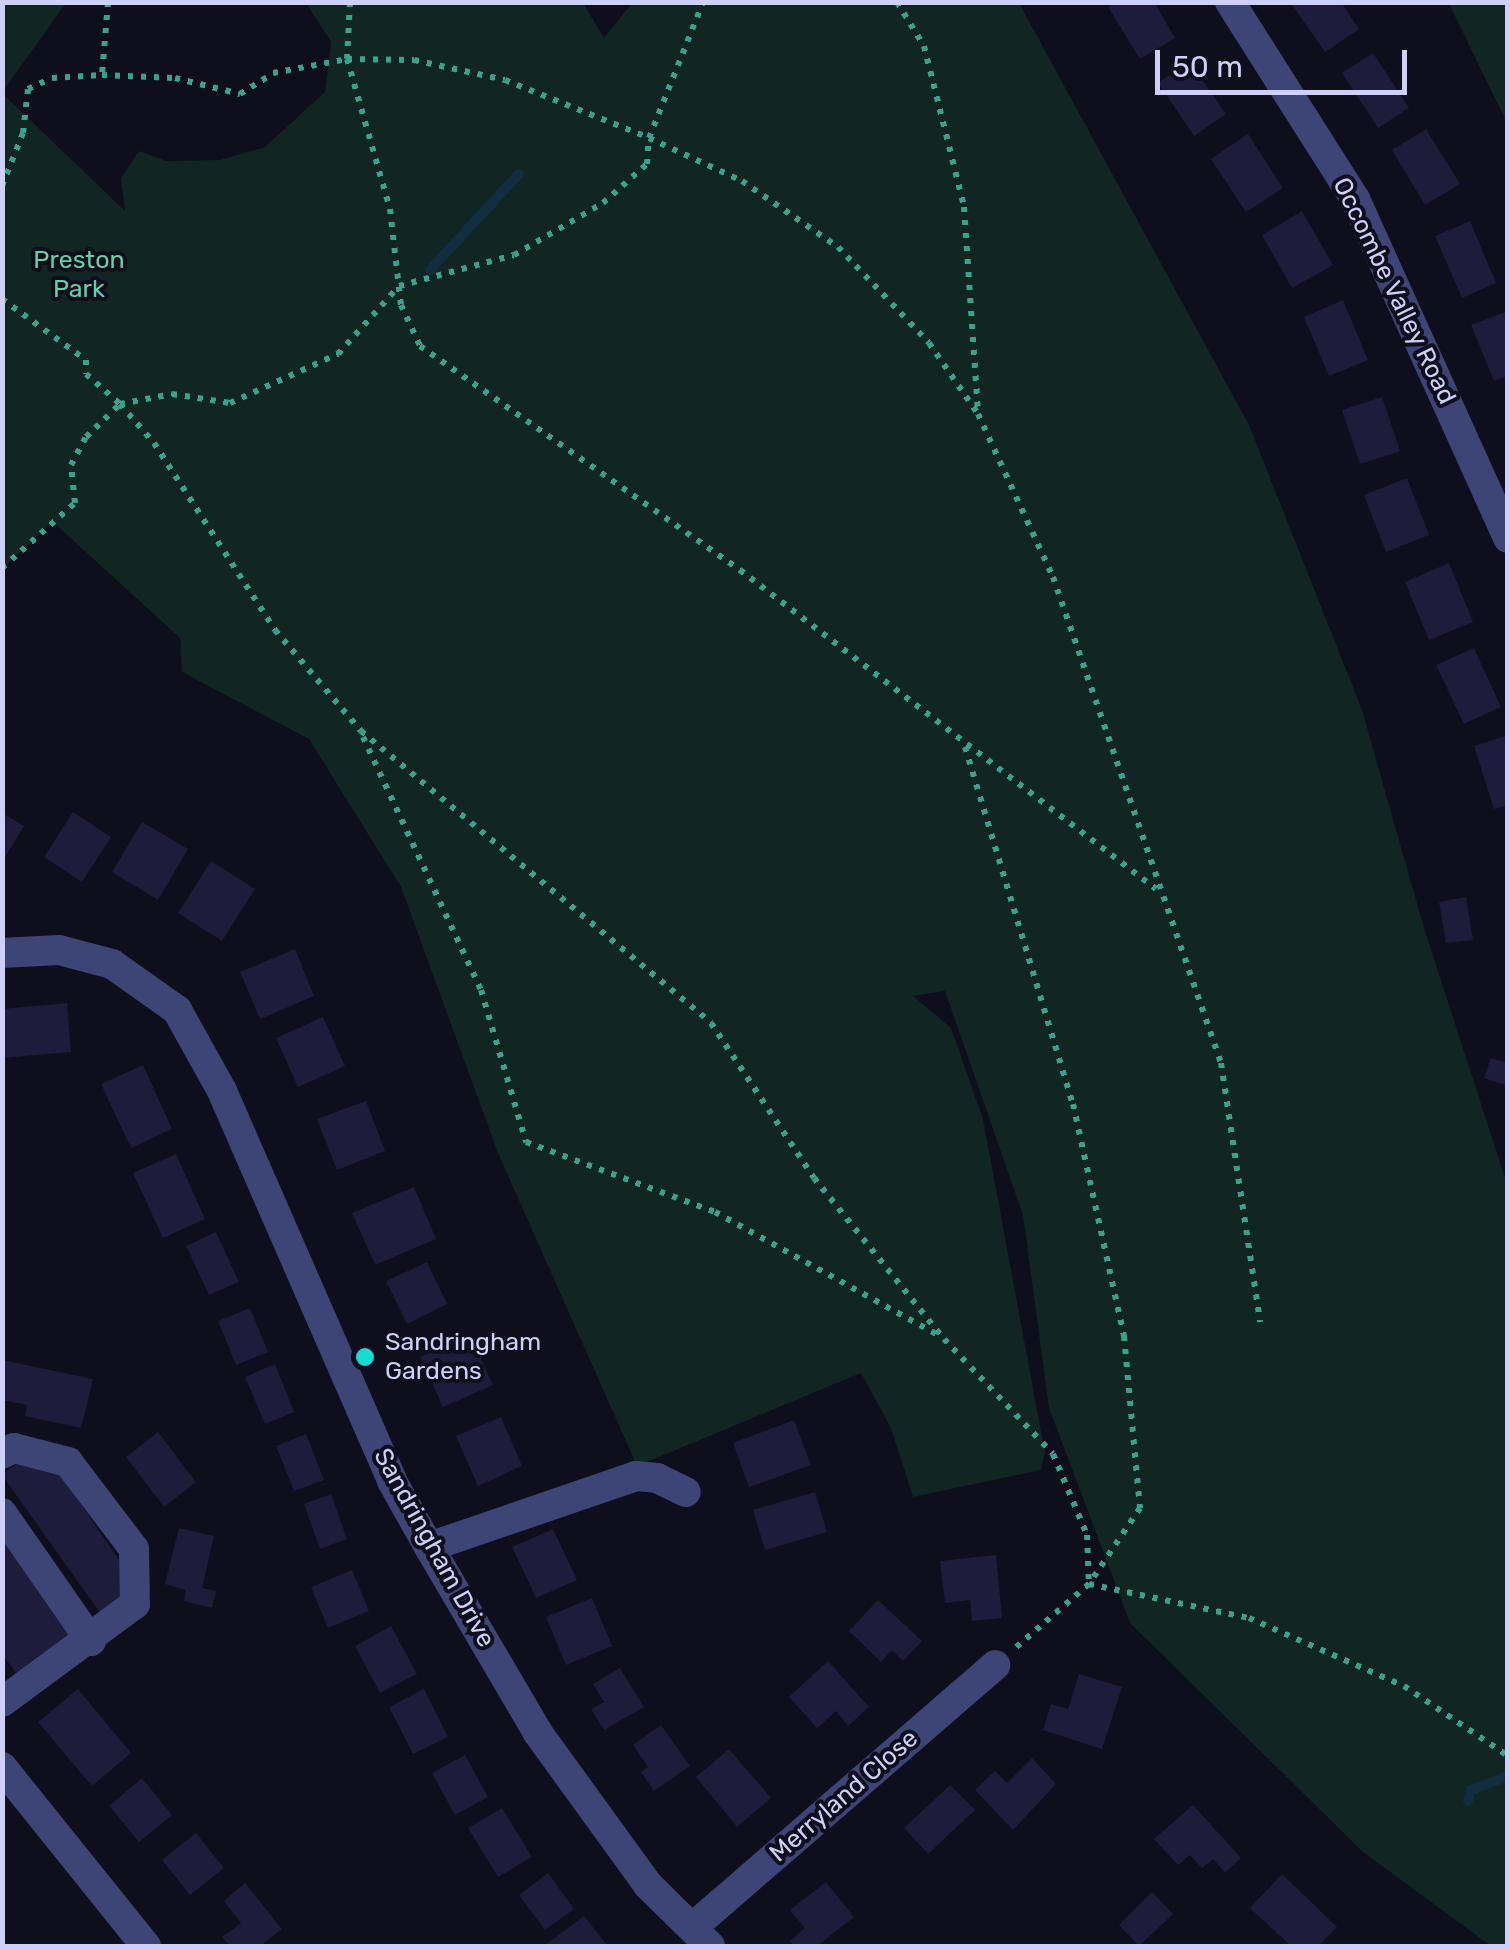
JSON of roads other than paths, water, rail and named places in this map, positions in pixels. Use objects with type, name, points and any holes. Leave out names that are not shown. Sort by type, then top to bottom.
[{"type":"street","name":"Occombe Valley Road","points":[[1230,2],[1355,198],[1508,538]]},
{"type":"street","name":"Sandringham Drive","points":[[2,953],[59,950],[112,964],[177,1010],[222,1090],[392,1481],[538,1733],[648,1885],[702,1937]]},
{"type":"street","points":[[2,1454],[14,1448],[68,1462],[134,1549],[135,1604],[91,1641],[2,1702]]},
{"type":"street","points":[[430,1547],[636,1476],[657,1478],[686,1492]]},
{"type":"street","points":[[2,1513],[91,1641]]},
{"type":"street","name":"Merryland Close","points":[[702,1937],[994,1666]]},
{"type":"street","points":[[2,1767],[146,1946]]},
{"type":"waterway","points":[[430,270],[519,174]]},
{"type":"waterway","points":[[1468,1801],[1471,1790],[1508,1776]]},
{"type":"place","name":"Sandringham Gardens","points":[[365,1357]]},
{"type":"park label","name":"Preston Park","points":[[79,276]]}]
